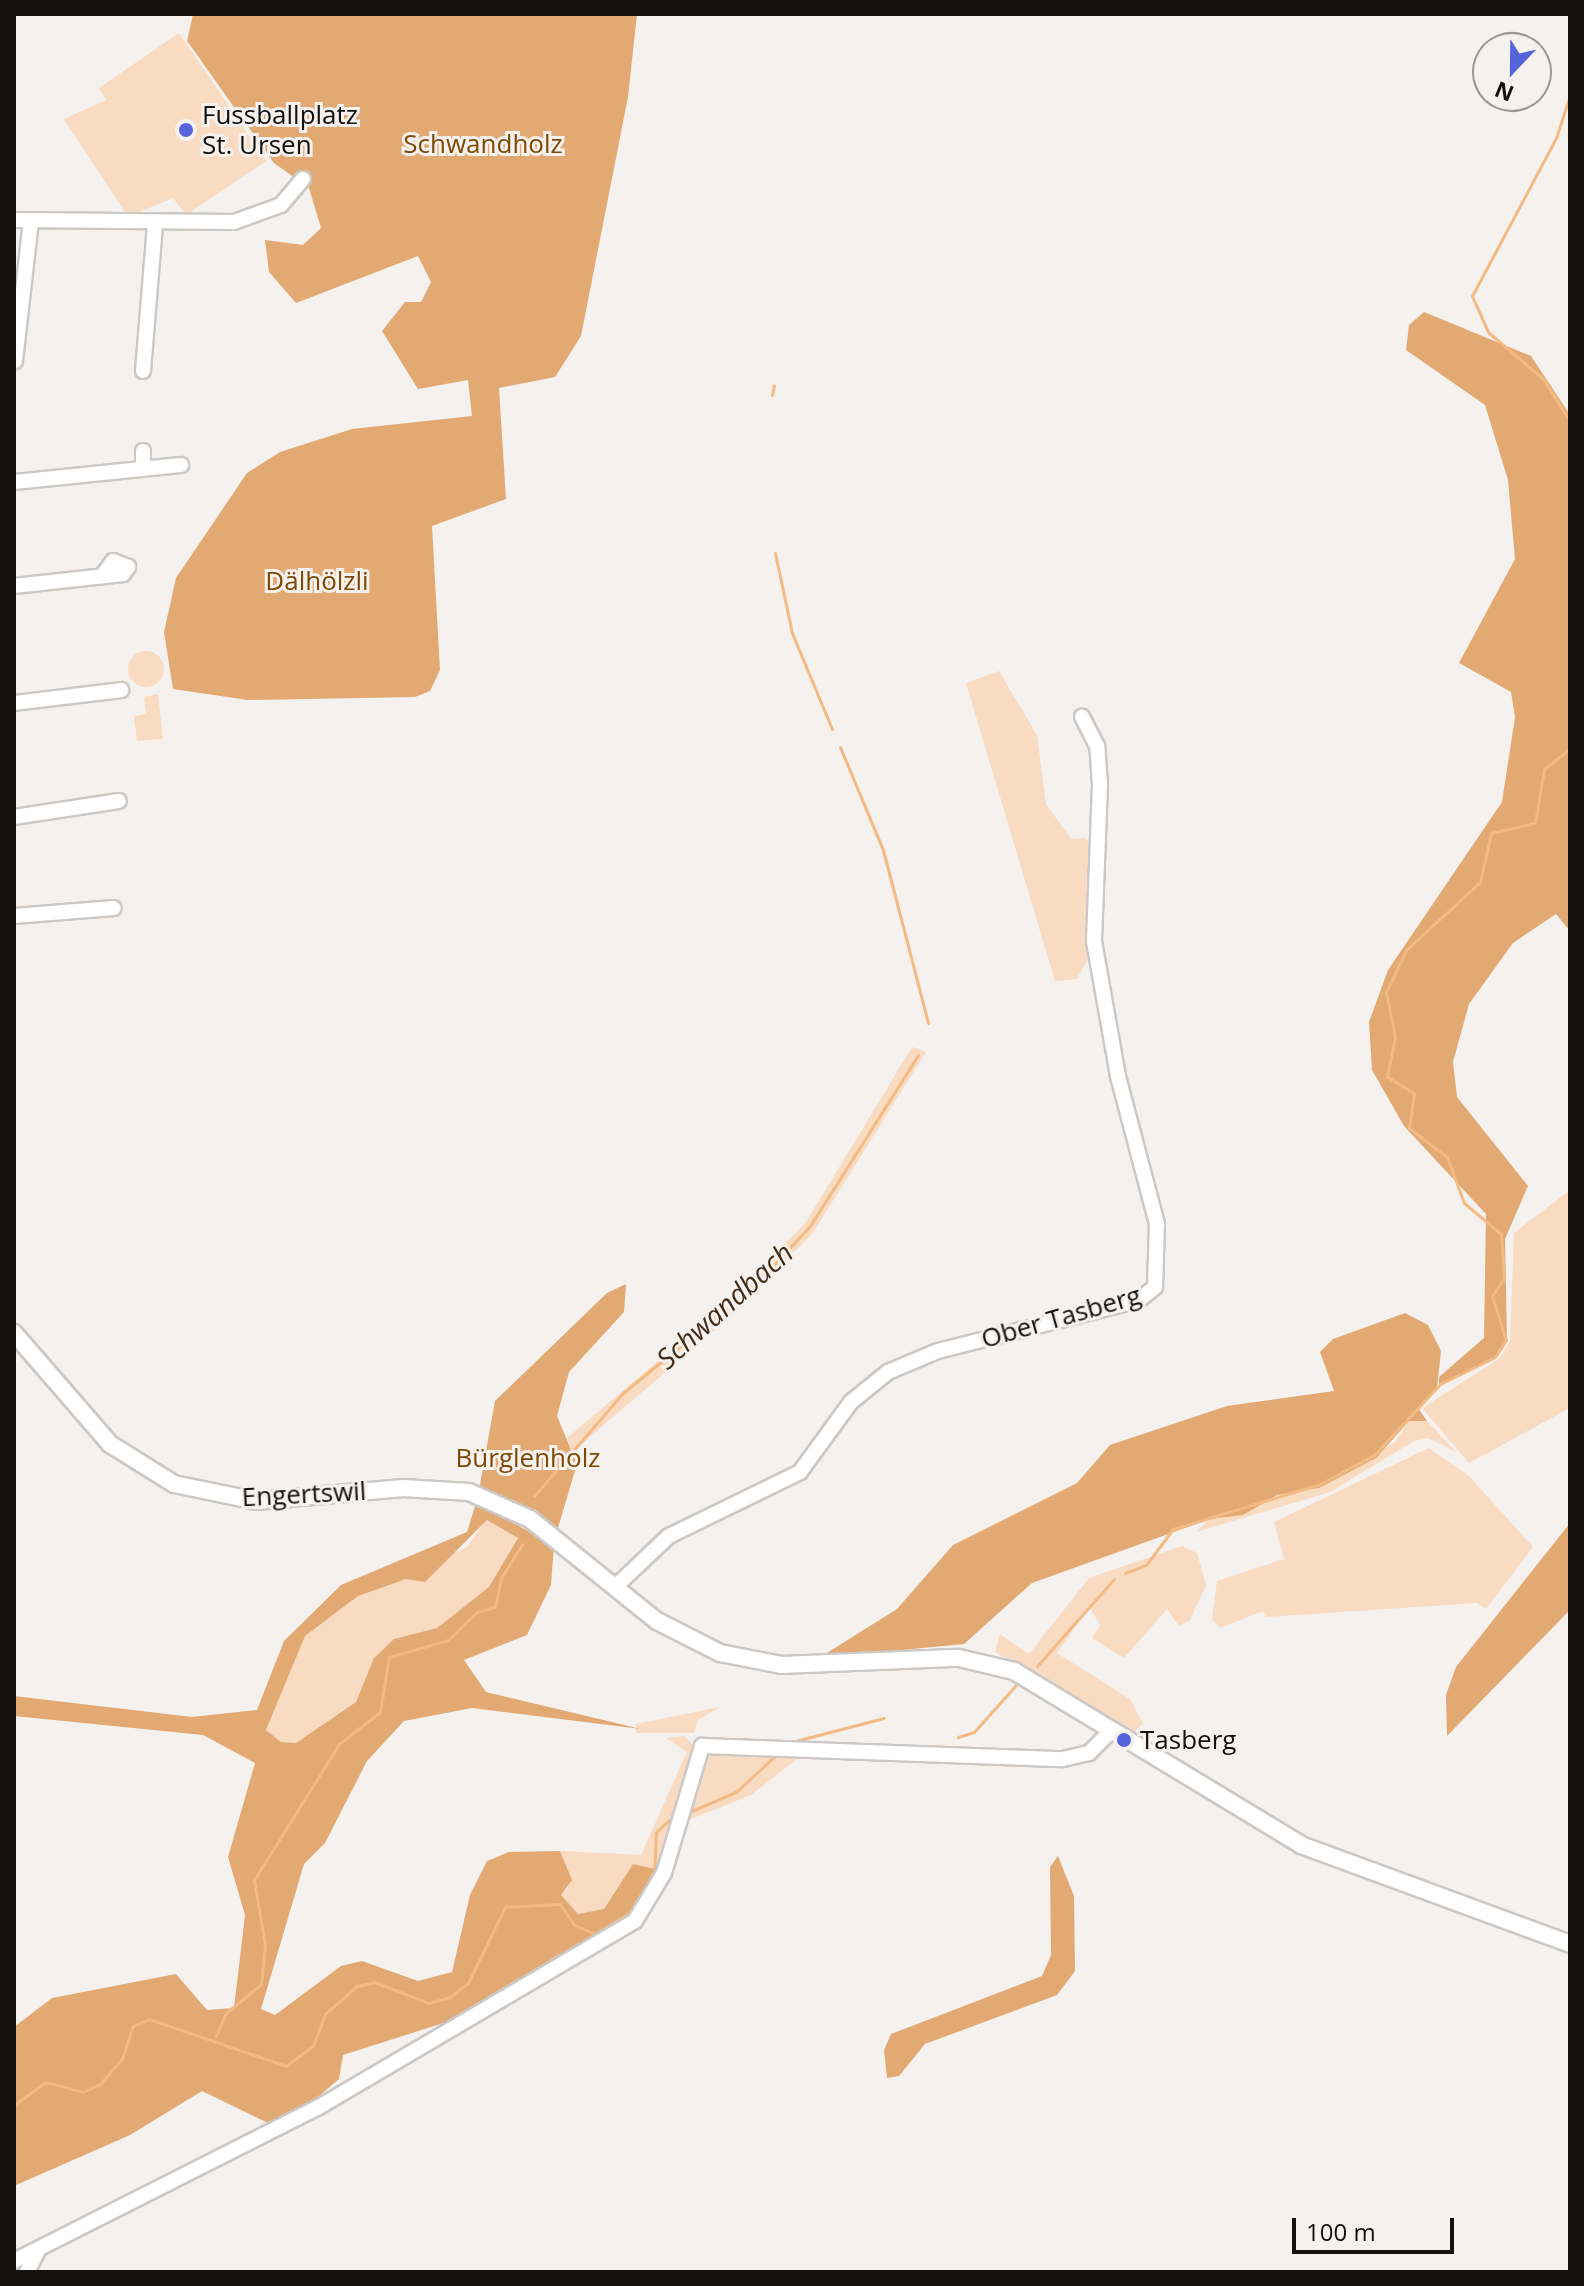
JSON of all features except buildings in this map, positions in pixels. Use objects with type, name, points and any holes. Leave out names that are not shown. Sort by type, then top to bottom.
[{"type":"main road","name":"Engertswil","points":[[14,1333],[110,1444],[174,1484],[257,1501],[441,1490],[510,1508],[615,1587]]},
{"type":"main road","points":[[615,1587],[679,1634],[733,1657],[781,1665],[979,1661],[1038,1683],[1301,1845],[1570,1944]]},
{"type":"street","points":[[14,220],[155,224],[243,220],[287,201],[303,179]]},
{"type":"street","points":[[15,361],[31,221]]},
{"type":"street","points":[[143,371],[155,224]]},
{"type":"street","points":[[143,451],[143,469]]},
{"type":"street","points":[[14,482],[181,465]]},
{"type":"street","points":[[14,586],[102,576]]},
{"type":"street","points":[[14,703],[121,690]]},
{"type":"street","name":"Ober Tasberg","points":[[615,1587],[669,1536],[790,1479],[851,1402],[888,1372],[938,1351],[1139,1300],[1155,1287],[1155,1210],[1118,1076],[1094,941],[1100,781],[1097,746],[1082,717]]},
{"type":"street","points":[[14,817],[119,801]]},
{"type":"street","points":[[14,916],[114,908]]},
{"type":"street","points":[[14,2261],[319,2107],[635,1921],[664,1873],[678,1806],[699,1741],[785,1750],[1063,1759],[1089,1753],[1112,1730]]},
{"type":"street","points":[[27,2272],[39,2249]]},
{"type":"shaded area","name":"Fussballplatz St. Ursen","points":[[179,33],[266,161],[186,215],[173,198],[128,217],[64,119],[106,100],[99,88]]},
{"type":"shaded area","points":[[146,651],[159,656],[164,669],[159,682],[146,687],[133,682],[128,669],[133,656]]},
{"type":"shaded area","points":[[999,671],[1037,735],[1046,804],[1071,839],[1086,838],[1093,849],[1087,960],[1077,979],[1055,981],[966,683]]},
{"type":"shaded area","points":[[158,694],[163,739],[137,741],[134,716],[146,714],[144,697]]},
{"type":"shaded area","points":[[912,1047],[926,1052],[812,1234],[730,1317],[572,1452],[567,1438],[724,1305],[806,1222]]},
{"type":"shaded area","points":[[1570,1190],[1570,1408],[1469,1463],[1422,1408],[1499,1359],[1510,1342],[1514,1233]]},
{"type":"shaded area","points":[[1409,1421],[1427,1421],[1456,1452],[1428,1438],[1414,1441],[1330,1492],[1196,1532],[1210,1519],[1243,1515],[1277,1495],[1319,1488],[1395,1442]]},
{"type":"shaded area","points":[[1429,1448],[1469,1476],[1533,1547],[1486,1609],[1477,1603],[1266,1617],[1263,1611],[1220,1628],[1212,1619],[1217,1581],[1284,1559],[1274,1522]]},
{"type":"shaded area","points":[[487,1519],[518,1538],[489,1587],[437,1628],[394,1639],[374,1658],[356,1702],[296,1743],[281,1742],[266,1730],[304,1636],[358,1596],[467,1547]]},
{"type":"shaded area","points":[[1182,1546],[1197,1553],[1206,1585],[1190,1620],[1179,1626],[1167,1609],[1124,1658],[1092,1638],[1100,1625],[1089,1606],[1057,1653],[1130,1699],[1143,1723],[1133,1735],[995,1652],[1000,1634],[1029,1654],[1089,1578]]},
{"type":"shaded area","points":[[720,1707],[698,1720],[694,1733],[636,1733],[636,1724]]},
{"type":"shaded area","points":[[684,1736],[695,1747],[675,1808],[706,1753],[797,1759],[751,1795],[686,1821],[659,1870],[633,1864],[604,1909],[578,1914],[561,1895],[568,1888],[560,1851],[641,1855],[687,1752],[666,1738]]},
{"type":"green space","name":"Schwandholz","points":[[193,14],[637,14],[628,97],[581,336],[555,377],[499,388],[506,499],[432,526],[440,670],[430,691],[415,697],[248,700],[173,689],[164,632],[176,578],[247,473],[280,452],[352,429],[472,416],[468,380],[418,389],[382,331],[405,302],[421,302],[431,282],[418,256],[296,303],[269,272],[265,240],[303,245],[321,228],[309,188],[274,163],[187,41]]},
{"type":"green space","points":[[1424,312],[1531,356],[1570,415],[1570,931],[1556,914],[1513,943],[1469,1004],[1453,1062],[1457,1097],[1528,1186],[1505,1239],[1507,1341],[1497,1357],[1439,1386],[1439,1377],[1484,1338],[1486,1214],[1404,1126],[1372,1070],[1369,1022],[1388,970],[1502,802],[1515,717],[1511,692],[1459,663],[1515,559],[1508,480],[1485,405],[1406,350],[1409,325]]},
{"type":"green space","name":"Bürglenholz","points":[[626,1284],[624,1312],[569,1372],[557,1416],[577,1464],[557,1531],[479,1490],[495,1401],[607,1293]]},
{"type":"green space","points":[[1405,1313],[1428,1325],[1441,1351],[1437,1388],[1418,1408],[1427,1421],[1409,1421],[1376,1458],[1319,1488],[1277,1495],[1243,1515],[1210,1519],[1032,1583],[964,1644],[819,1658],[897,1609],[953,1545],[1077,1483],[1110,1445],[1227,1406],[1334,1391],[1320,1352],[1333,1339]]},
{"type":"green space","name":"Bürglenholz","points":[[476,1503],[554,1545],[551,1585],[527,1635],[464,1660],[486,1692],[641,1729],[472,1708],[404,1721],[367,1761],[325,1843],[304,1864],[261,2009],[275,2015],[341,1966],[362,1961],[418,1981],[452,1972],[470,1895],[487,1861],[509,1852],[560,1851],[572,1880],[561,1895],[578,1914],[604,1909],[633,1864],[659,1870],[629,1919],[456,2019],[343,2055],[339,2079],[306,2107],[268,2123],[202,2091],[130,2135],[14,2186],[14,2027],[52,1998],[176,1974],[207,2010],[234,2008],[245,1915],[228,1857],[255,1763],[203,1735],[14,1716],[14,1696],[192,1717],[257,1710],[284,1641],[341,1585],[467,1532]],"holes":[[[487,1520],[518,1538],[489,1587],[437,1628],[394,1639],[374,1658],[356,1702],[296,1743],[281,1742],[266,1730],[305,1636],[358,1596],[406,1579],[425,1582]]]},
{"type":"green space","points":[[1570,1523],[1570,1610],[1447,1736],[1446,1695],[1456,1667]]},
{"type":"green space","points":[[1058,1856],[1074,1896],[1075,1971],[1057,1995],[925,2044],[899,2076],[887,2078],[884,2050],[891,2034],[1042,1976],[1051,1955],[1050,1867]]},
{"type":"waterway","points":[[1570,95],[1556,138],[1472,296],[1488,332],[1543,379],[1570,421]]},
{"type":"waterway","name":"Schwandbach","points":[[772,395],[774,385]]},
{"type":"waterway","name":"Schwandbach","points":[[775,553],[792,633],[832,729]]},
{"type":"waterway","points":[[1570,690],[1570,729]]},
{"type":"waterway","name":"Schwandbach","points":[[840,747],[883,850],[928,1023]]},
{"type":"waterway","points":[[1125,1573],[1146,1565],[1173,1529],[1320,1484],[1374,1455],[1440,1384],[1495,1357],[1506,1340],[1492,1296],[1504,1278],[1501,1234],[1464,1203],[1447,1157],[1409,1128],[1414,1093],[1387,1077],[1395,1037],[1386,992],[1406,950],[1480,882],[1491,833],[1535,823],[1544,769],[1570,749]]},
{"type":"waterway","name":"Schwandbach","points":[[534,1496],[623,1393],[758,1282],[810,1226],[918,1055]]},
{"type":"waterway","name":"Schwandbach","points":[[216,2036],[226,2013],[261,1984],[265,1945],[254,1880],[339,1744],[380,1712],[389,1657],[448,1640],[477,1612],[495,1607],[501,1578],[522,1544]]},
{"type":"waterway","points":[[1037,1666],[1114,1579]]},
{"type":"waterway","points":[[958,1737],[974,1732],[1015,1686]]},
{"type":"waterway","points":[[784,1744],[884,1718]]},
{"type":"waterway","points":[[689,1812],[736,1792],[777,1754]]},
{"type":"waterway","points":[[654,1879],[656,1832],[674,1816]]},
{"type":"waterway","points":[[14,2105],[46,2082],[83,2092],[100,2084],[122,2059],[133,2026],[149,2019],[286,2066],[313,2046],[325,2014],[357,1986],[374,1982],[429,2003],[450,1997],[468,1983],[505,1907],[560,1904],[574,1925],[595,1934],[635,1909]]},
{"type":"place","name":"Fussballplatz St. Ursen","points":[[186,130]]},
{"type":"place","name":"Tasberg","points":[[1124,1740]]},
{"type":"park label","name":"Dälhölzli","points":[[317,581]]}]
